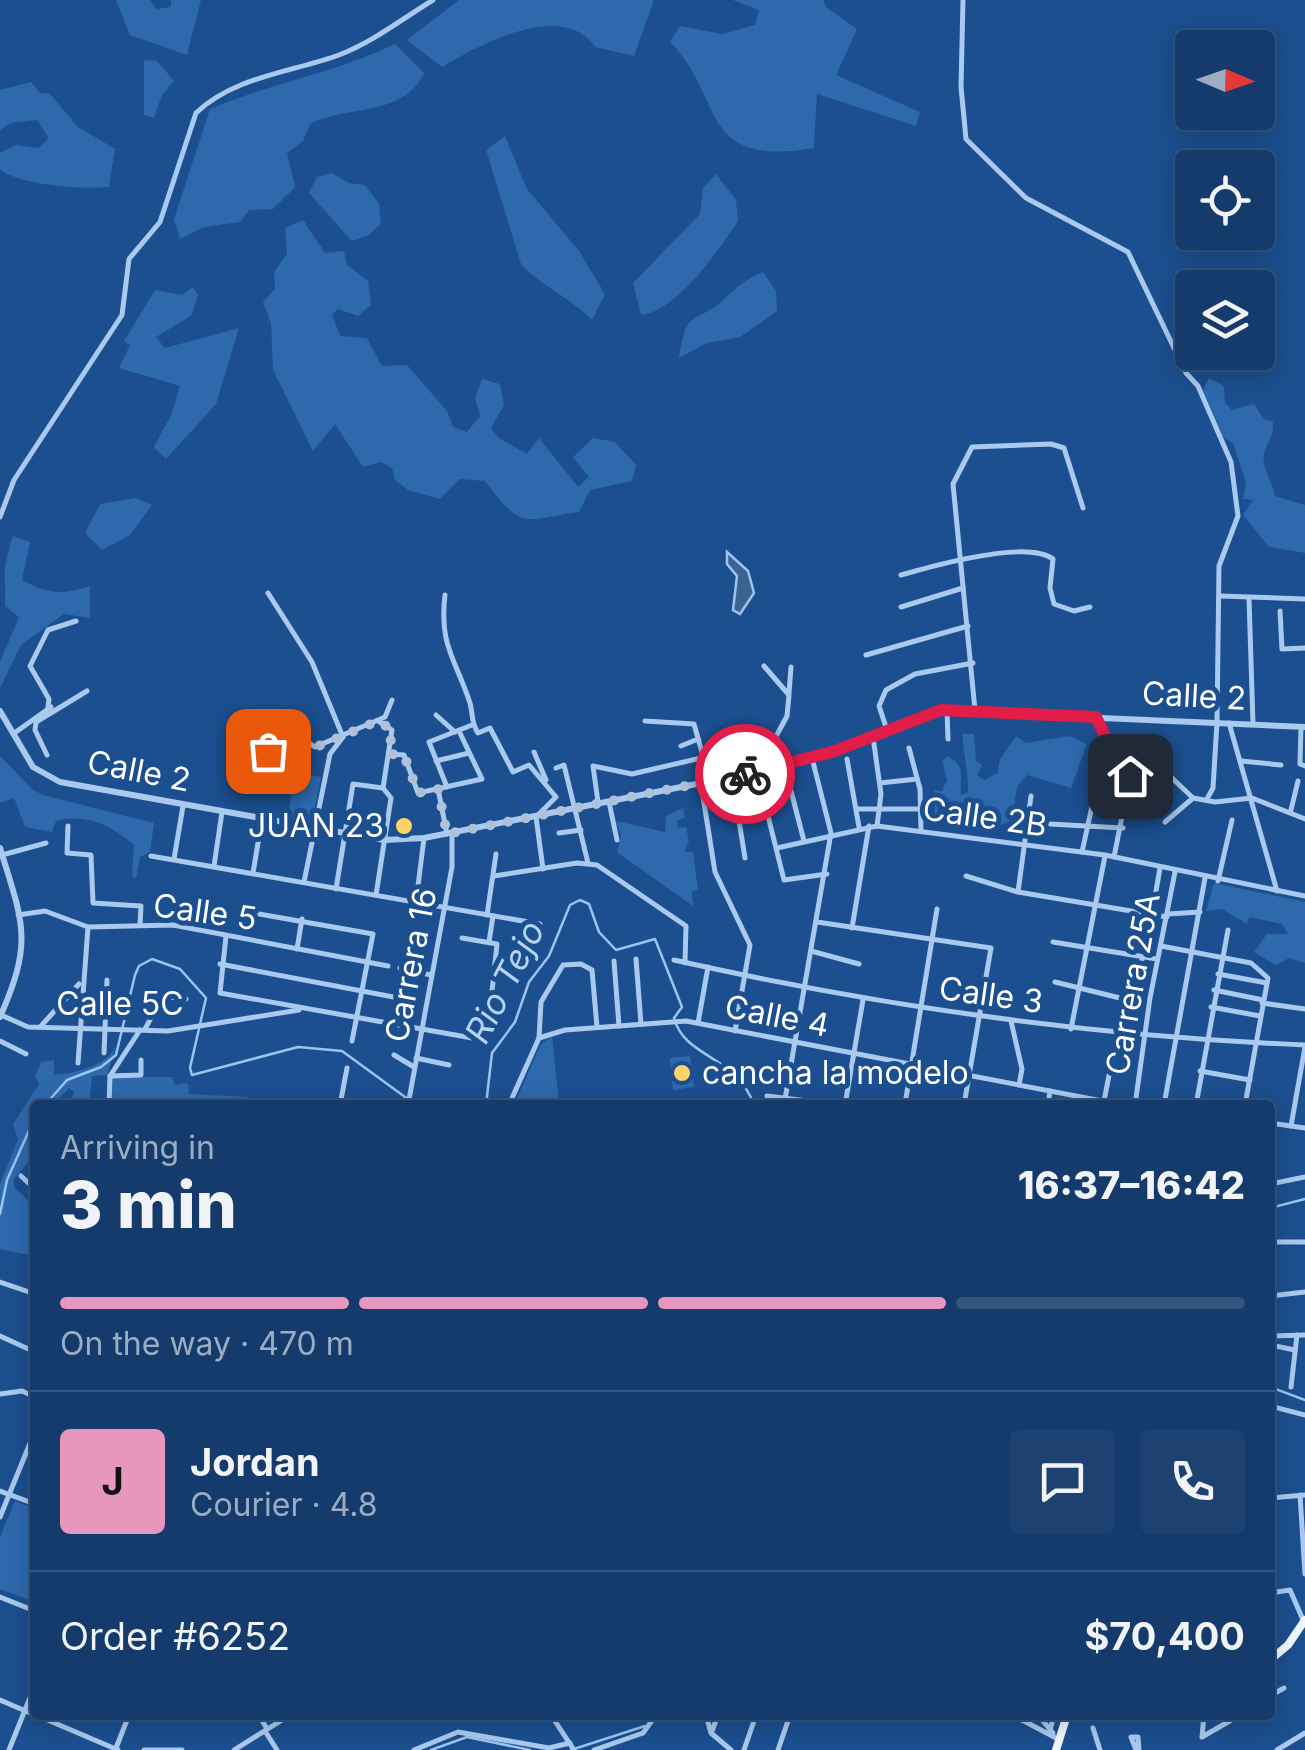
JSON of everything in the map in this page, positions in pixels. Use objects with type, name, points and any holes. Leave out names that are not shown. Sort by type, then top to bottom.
[{"type":"main road","points":[[1275,1656],[1288,1645],[1304,1621]]},
{"type":"main road","points":[[1056,1750],[1065,1720]]},
{"type":"street","points":[[0,517],[14,480],[122,316],[129,259],[160,222],[189,127],[208,100],[368,42],[433,0]]},
{"type":"street","points":[[963,0],[961,88],[966,139],[1026,198],[1128,252],[1231,462],[1238,516],[1220,566],[1217,722],[1212,788],[1206,799]]},
{"type":"street","points":[[975,710],[951,495],[972,447],[1052,444],[1064,448],[1083,508]]},
{"type":"street","points":[[900,575],[960,559],[1046,554],[1054,567],[1050,588],[1054,604],[1074,611],[1090,607]]},
{"type":"street","points":[[901,607],[964,588]]},
{"type":"street","points":[[268,593],[312,662],[342,738]]},
{"type":"street","points":[[445,595],[440,624],[472,707],[472,725],[478,733],[490,728],[512,772],[529,766],[556,797],[536,817],[543,870]]},
{"type":"street","points":[[1220,596],[1305,600]]},
{"type":"street","points":[[1249,598],[1253,724]]},
{"type":"street","points":[[1280,610],[1282,648],[1305,648]]},
{"type":"street","points":[[52,707],[30,666],[48,630],[76,621]]},
{"type":"street","points":[[866,654],[968,626]]},
{"type":"street","points":[[887,730],[879,706],[886,690],[915,674],[972,662]]},
{"type":"street","points":[[764,666],[789,695]]},
{"type":"street","points":[[791,667],[787,716],[758,772],[784,880],[827,874]]},
{"type":"street","points":[[13,734],[52,707],[87,692]]},
{"type":"street","points":[[268,751],[309,743],[316,747],[342,738],[378,721],[392,700]]},
{"type":"street","points":[[47,755],[35,726],[52,707]]},
{"type":"street","name":"Calle 2","points":[[0,710],[40,774],[92,790],[384,840],[450,834],[758,772],[812,758],[925,714],[948,710],[1303,727]]},
{"type":"street","points":[[948,710],[948,739]]},
{"type":"street","points":[[389,754],[404,755],[418,793],[482,779],[457,732],[436,715]]},
{"type":"street","points":[[1096,717],[1106,738],[1171,777],[1193,798],[1252,798],[1305,818]]},
{"type":"street","points":[[378,721],[392,730],[382,788]]},
{"type":"street","points":[[646,722],[694,724],[702,756]]},
{"type":"street","points":[[1229,723],[1277,891]]},
{"type":"street","points":[[447,787],[428,742],[472,725]]},
{"type":"street","points":[[1303,727],[1300,764],[1305,766]]},
{"type":"street","points":[[852,928],[873,826],[882,808],[873,737]]},
{"type":"street","points":[[304,882],[330,754],[342,738]]},
{"type":"street","points":[[1082,852],[1106,738]]},
{"type":"street","points":[[681,746],[698,739]]},
{"type":"street","points":[[598,804],[592,766],[632,774],[758,745],[766,751]]},
{"type":"street","points":[[909,748],[922,810],[920,831]]},
{"type":"street","points":[[534,752],[546,783]]},
{"type":"street","points":[[436,761],[469,753]]},
{"type":"street","points":[[784,1100],[827,874],[831,833],[812,758]]},
{"type":"street","points":[[1101,758],[1130,776],[1123,828],[1114,858]]},
{"type":"street","points":[[848,760],[859,828]]},
{"type":"street","points":[[1241,761],[1281,765]]},
{"type":"street","points":[[784,764],[804,841]]},
{"type":"street","points":[[556,768],[564,766],[578,808],[588,863]]},
{"type":"street","points":[[732,777],[745,858]]},
{"type":"street","points":[[880,782],[917,779]]},
{"type":"street","points":[[1291,810],[1298,781]]},
{"type":"street","points":[[336,889],[353,784],[382,788],[391,798],[376,896]]},
{"type":"street","points":[[701,784],[715,872],[750,945],[735,1032]]},
{"type":"street","name":"Carrera 16","points":[[409,1100],[456,846],[438,789]]},
{"type":"street","points":[[1018,892],[1031,796]]},
{"type":"street","points":[[1165,822],[1193,798]]},
{"type":"street","points":[[609,802],[616,840]]},
{"type":"street","points":[[174,859],[183,806]]},
{"type":"street","name":"Calle 2B","points":[[857,809],[922,810]]},
{"type":"street","points":[[214,866],[222,812]]},
{"type":"street","points":[[253,873],[262,819]]},
{"type":"street","points":[[1218,881],[1232,820]]},
{"type":"street","points":[[1030,823],[1123,828]]},
{"type":"street","points":[[68,826],[67,853],[91,855],[92,903],[140,906],[140,925]]},
{"type":"street","name":"Calle 2B","points":[[777,848],[873,826],[1082,852],[1305,896]]},
{"type":"street","points":[[559,833],[582,830]]},
{"type":"street","points":[[416,902],[424,838]]},
{"type":"street","points":[[0,1016],[24,954],[2,856],[46,843]]},
{"type":"street","name":"Carrera 16","points":[[492,1001],[497,944],[489,942],[496,854]]},
{"type":"street","points":[[150,856],[540,924]]},
{"type":"street","points":[[1072,1030],[1106,856]]},
{"type":"street","points":[[494,876],[588,863],[608,871],[686,926],[685,963]]},
{"type":"street","points":[[1152,914],[1160,868]]},
{"type":"street","name":"Carrera 25A","points":[[1136,1100],[1143,1038],[1176,871]]},
{"type":"street","points":[[966,876],[1018,892],[1152,914],[1200,912]]},
{"type":"street","points":[[1165,1100],[1206,878]]},
{"type":"street","points":[[906,1098],[937,909]]},
{"type":"street","name":"Calle 5","points":[[18,915],[45,911],[88,927],[173,925],[388,966]]},
{"type":"street","points":[[259,914],[374,934],[352,1041]]},
{"type":"street","points":[[297,949],[302,919]]},
{"type":"street","points":[[817,922],[992,948],[965,1100]]},
{"type":"street","points":[[78,1063],[80,983],[88,927]]},
{"type":"street","points":[[1197,1100],[1228,930]]},
{"type":"street","points":[[226,936],[220,964],[220,993],[489,1042]]},
{"type":"street","points":[[462,938],[489,942]]},
{"type":"street","points":[[1053,942],[1157,959]]},
{"type":"street","points":[[1161,946],[1251,963],[1268,981]]},
{"type":"street","points":[[811,951],[859,964]]},
{"type":"street","points":[[636,959],[641,1024]]},
{"type":"street","points":[[1101,1100],[1124,999],[1137,980],[1142,959]]},
{"type":"street","name":"Calle 3","points":[[674,960],[862,1000],[1072,1030],[1143,1038],[1305,1046]]},
{"type":"street","points":[[614,962],[619,1026]]},
{"type":"street","points":[[220,964],[404,998]]},
{"type":"street","points":[[511,1100],[539,1038],[540,1002],[561,968],[581,964],[592,970],[597,1028]]},
{"type":"street","points":[[698,1023],[708,967]]},
{"type":"street","points":[[400,968],[432,975]]},
{"type":"street","points":[[1218,974],[1268,981]]},
{"type":"street","points":[[104,1053],[107,980]]},
{"type":"street","points":[[1247,1100],[1268,981]]},
{"type":"street","points":[[1054,982],[1124,999]]},
{"type":"street","points":[[41,1026],[80,983]]},
{"type":"street","points":[[1214,990],[1305,1009]]},
{"type":"street","points":[[108,1100],[110,1076],[163,996],[186,999]]},
{"type":"street","points":[[843,1100],[862,1000]]},
{"type":"street","points":[[1211,1007],[1260,1016]]},
{"type":"street","name":"Calle 5C","points":[[0,1016],[28,1027],[142,1030],[190,1028],[299,1010]]},
{"type":"street","name":"Calle 4","points":[[539,1038],[551,1032],[686,1020],[1091,1100]]},
{"type":"street","points":[[1011,1021],[1022,1069],[1019,1086]]},
{"type":"street","points":[[0,1040],[26,1054]]},
{"type":"street","points":[[1291,1126],[1301,1090],[1305,1046]]},
{"type":"street","points":[[394,1054],[414,1067]]},
{"type":"street","points":[[416,1058],[448,1064]]},
{"type":"street","points":[[110,1076],[141,1075],[141,1060]]},
{"type":"street","points":[[341,1100],[347,1068]]},
{"type":"street","points":[[1200,1071],[1250,1080]]},
{"type":"street","points":[[1049,1100],[1050,1091]]},
{"type":"street","points":[[767,1096],[778,1100]]},
{"type":"street","points":[[1275,1124],[1305,1128]]},
{"type":"street","points":[[21,1176],[30,1184]]},
{"type":"street","points":[[1275,1183],[1305,1177]]},
{"type":"street","points":[[1275,1242],[1305,1242]]},
{"type":"street","points":[[0,1282],[30,1292]]},
{"type":"street","points":[[1275,1295],[1305,1292]]},
{"type":"street","points":[[1291,1387],[1297,1335]]},
{"type":"street","points":[[1275,1336],[1305,1335]]},
{"type":"street","points":[[0,1336],[30,1347]]},
{"type":"street","points":[[1275,1347],[1295,1350]]},
{"type":"street","points":[[0,1394],[22,1391],[30,1395]]},
{"type":"street","points":[[1275,1407],[1304,1415],[1305,1425]]},
{"type":"street","points":[[0,1518],[30,1443]]},
{"type":"street","points":[[0,1491],[30,1502]]},
{"type":"street","points":[[1275,1498],[1302,1495],[1305,1574]]},
{"type":"street","points":[[1275,1592],[1290,1590],[1304,1621]]},
{"type":"street","points":[[0,1597],[30,1609]]},
{"type":"street","points":[[1275,1693],[1284,1688]]},
{"type":"street","points":[[9,1750],[30,1698]]},
{"type":"street","points":[[0,1700],[30,1712]]},
{"type":"street","points":[[47,1720],[117,1749],[127,1720]]},
{"type":"street","points":[[261,1720],[277,1750]]},
{"type":"street","points":[[234,1750],[282,1720]]},
{"type":"street","points":[[414,1750],[458,1732],[549,1748],[571,1746],[554,1720]]},
{"type":"street","points":[[594,1750],[643,1733],[652,1720]]},
{"type":"street","points":[[707,1720],[711,1734],[731,1750]]},
{"type":"street","points":[[711,1734],[716,1720]]},
{"type":"street","points":[[744,1750],[754,1720]]},
{"type":"street","points":[[778,1750],[788,1720]]},
{"type":"street","points":[[1022,1720],[1058,1738]]},
{"type":"street","points":[[1042,1720],[1058,1738]]},
{"type":"street","points":[[1050,1730],[1053,1720]]},
{"type":"street","points":[[1204,1720],[1202,1736],[1231,1720]]},
{"type":"street","points":[[1093,1728],[1100,1750]]},
{"type":"street","points":[[1277,1750],[1305,1733]]},
{"type":"street","points":[[1135,1737],[1138,1750]]},
{"type":"street","points":[[144,1750],[182,1750]]},
{"type":"shaded area","points":[[116,0],[150,0],[156,9],[171,7],[171,0],[201,0],[187,55],[130,35]]},
{"type":"shaded area","points":[[459,0],[654,0],[634,56],[595,47],[581,33],[564,27],[544,26],[500,38],[442,67],[407,40]]},
{"type":"shaded area","points":[[733,0],[823,0],[826,7],[857,29],[836,75],[920,112],[916,126],[817,94],[814,148],[750,148],[731,138],[719,124],[687,63],[670,42],[680,26],[722,34],[755,25],[759,10]]},
{"type":"shaded area","points":[[395,44],[424,73],[415,87],[389,103],[310,124],[303,141],[287,153],[295,187],[273,209],[249,210],[240,222],[204,227],[180,239],[174,219],[210,109]]},
{"type":"shaded area","points":[[144,60],[157,61],[174,81],[162,95],[154,118],[144,115]]},
{"type":"shaded area","points":[[31,82],[40,93],[50,94],[78,127],[115,149],[109,187],[36,183],[0,169],[0,153],[16,145],[39,148],[49,138],[37,120],[11,123],[0,130],[0,90]]},
{"type":"shaded area","points":[[505,136],[527,189],[579,251],[605,294],[592,320],[521,264],[486,150]]},
{"type":"shaded area","points":[[332,173],[349,183],[365,185],[379,204],[381,224],[369,235],[352,241],[309,193],[317,177]]},
{"type":"shaded area","points":[[716,174],[736,200],[738,221],[682,292],[641,315],[633,283],[700,214],[703,188]]},
{"type":"shaded area","points":[[303,220],[325,253],[344,251],[347,265],[368,281],[371,305],[358,316],[338,309],[332,314],[340,336],[367,338],[382,366],[407,365],[447,411],[453,427],[467,432],[480,416],[475,397],[482,379],[500,384],[504,405],[491,428],[499,438],[527,454],[539,438],[578,487],[589,477],[573,457],[593,438],[615,442],[636,465],[632,481],[590,490],[579,512],[533,519],[507,508],[485,481],[460,479],[440,499],[408,490],[395,480],[392,468],[381,462],[363,467],[335,424],[313,451],[273,370],[271,323],[263,302],[275,289],[274,272],[287,254],[285,228]]},
{"type":"shaded area","points":[[763,272],[776,291],[777,311],[740,337],[707,343],[679,358],[689,323]]},
{"type":"shaded area","points":[[193,287],[198,295],[191,316],[156,337],[165,348],[239,328],[216,404],[166,459],[154,447],[172,413],[180,386],[119,368],[130,345],[124,341],[155,290],[182,295]]},
{"type":"shaded area","points":[[1209,378],[1224,386],[1225,403],[1232,410],[1254,404],[1264,419],[1273,422],[1264,464],[1275,496],[1305,505],[1305,553],[1269,547],[1243,515],[1253,500],[1243,499],[1246,483],[1233,443],[1224,438],[1203,390]]},
{"type":"shaded area","points":[[136,498],[152,505],[130,535],[102,550],[85,533],[100,504]]},
{"type":"shaded area","points":[[13,536],[30,542],[22,580],[55,592],[90,586],[90,618],[64,614],[21,645],[0,688],[0,662],[19,617],[5,606],[5,566]]},
{"type":"shaded area","points":[[727,552],[748,571],[754,593],[740,614],[733,610],[737,576],[727,564]]},
{"type":"shaded area","points":[[963,734],[974,734],[976,761],[982,765],[977,775],[984,780],[998,773],[1000,759],[1016,736],[1026,743],[1070,736],[1087,744],[1071,788],[1027,775],[1017,787],[1012,821],[997,826],[974,825],[977,816],[968,812],[962,824],[935,818],[934,790],[942,791],[947,780],[942,761],[948,756],[960,768],[961,795],[968,792]]},
{"type":"shaded area","points":[[0,756],[33,790],[43,795],[154,823],[150,852],[140,857],[136,878],[132,877],[134,845],[107,827],[88,820],[67,819],[56,821],[52,832],[25,827],[14,798],[0,803]]},
{"type":"shaded area","points":[[296,773],[321,777],[312,821],[287,817]]},
{"type":"shaded area","points":[[683,808],[685,818],[677,821],[678,828],[686,827],[689,841],[684,852],[693,852],[698,890],[692,892],[693,906],[617,852],[621,836],[616,821],[665,832],[666,816]]},
{"type":"shaded area","points":[[1214,883],[1305,902],[1305,963],[1289,958],[1276,965],[1254,952],[1267,934],[1288,934],[1282,924],[1249,917],[1247,924],[1222,909],[1206,911]]},
{"type":"shaded area","points":[[552,1037],[559,1100],[516,1100],[541,1044]]},
{"type":"shaded area","points":[[117,1044],[107,1075],[92,1076],[89,1100],[70,1100],[74,1092],[69,1088],[58,1100],[30,1100],[30,1160],[14,1179],[14,1187],[30,1202],[29,1255],[0,1249],[0,1184],[18,1139],[13,1124],[39,1084],[35,1076],[41,1062],[54,1060],[54,1075],[90,1067],[113,1052]]},
{"type":"shaded area","name":"cancha la modelo","points":[[690,1056],[694,1087],[673,1090],[670,1058]]},
{"type":"shaded area","points":[[112,1077],[172,1077],[175,1085],[188,1083],[189,1094],[249,1100],[111,1100]]},
{"type":"shaded area","points":[[15,1501],[30,1507],[30,1600],[0,1589],[0,1537]]},
{"type":"waterway","name":"Rio Tejo","points":[[487,1100],[492,1053],[515,1022],[529,982],[549,956],[570,905],[580,900],[589,904],[599,932],[616,950],[655,939],[682,1007],[674,1018],[680,1031],[735,1076],[752,1100]]},
{"type":"waterway","name":"Rio Tejo","points":[[49,1100],[67,1080],[101,1067],[116,1055],[135,975],[139,966],[152,959],[180,969],[206,998],[190,1068],[192,1075],[298,1047],[342,1051],[409,1100]]},
{"type":"waterway","name":"Rio Tejo","points":[[0,1214],[7,1180],[30,1128]]},
{"type":"waterway","name":"Rio Tejo","points":[[1275,1207],[1305,1199]]},
{"type":"waterway","points":[[1275,1389],[1305,1400]]},
{"type":"waterway","points":[[571,1750],[645,1726]]},
{"type":"waterway","points":[[431,1750],[467,1737],[530,1750]]},
{"type":"way so far","points":[[268,751],[309,743],[316,747],[378,721],[392,730],[389,754],[404,755],[418,793],[438,789],[447,834],[745,774]]},
{"type":"place","name":"JUAN 23","points":[[404,826]]},
{"type":"place","name":"cancha la modelo","points":[[682,1073]]},
{"type":"route","points":[[745,774],[832,752],[925,714],[990,709],[1096,717],[1096,725],[1106,738],[1101,758],[1114,762],[1130,776]]}]
